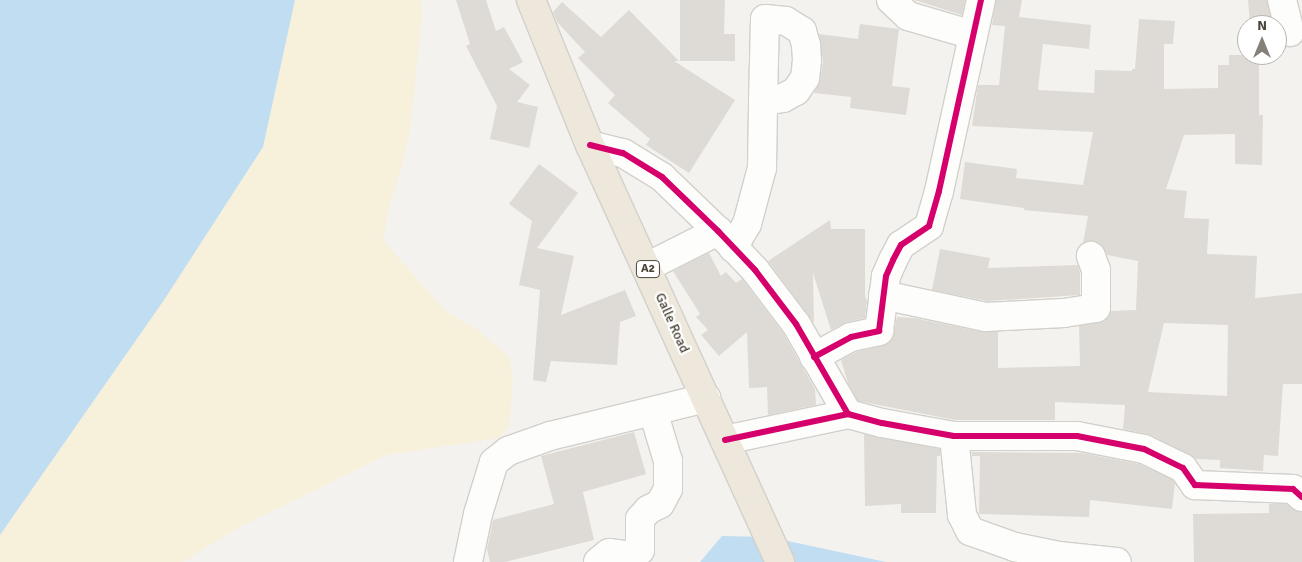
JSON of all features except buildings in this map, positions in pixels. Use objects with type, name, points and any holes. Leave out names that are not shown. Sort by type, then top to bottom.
[{"type":"highway","name":"Galle Road","points":[[531,0],[590,145],[780,562]]},
{"type":"street","points":[[891,0],[908,16],[973,35]]},
{"type":"street","points":[[814,356],[851,337],[880,331],[886,276],[901,245],[929,226],[939,191],[980,0]]},
{"type":"street","points":[[1282,0],[1290,32]]},
{"type":"street","points":[[647,267],[725,240],[747,224],[762,168],[763,101]]},
{"type":"street","points":[[590,145],[623,153],[662,177],[755,270],[796,324],[848,414]]},
{"type":"street","points":[[883,295],[986,317],[1064,313],[1096,308],[1096,270],[1092,256]]},
{"type":"street","points":[[468,562],[478,514],[494,462],[508,451],[550,436],[706,398]]},
{"type":"street","points":[[598,562],[609,552],[632,556],[640,550],[640,520],[648,510],[660,504],[668,489],[668,461],[652,412]]},
{"type":"street","points":[[725,440],[848,414],[882,423],[954,436],[1077,436],[1144,449],[1183,468],[1195,485],[1293,489],[1302,497]]},
{"type":"street","points":[[954,436],[962,515],[970,531],[1015,547],[1059,556],[1117,562]]},
{"type":"sand","points":[[295,0],[421,0],[422,15],[411,122],[403,163],[389,207],[383,240],[444,310],[479,331],[509,357],[513,382],[509,425],[499,438],[386,455],[236,529],[183,562],[0,562],[0,535],[164,300],[263,147]]},
{"type":"water","points":[[0,0],[295,0],[263,147],[164,300],[0,535]]},
{"type":"water","points":[[722,536],[769,537],[886,562],[700,562]]},
{"type":"cycle path","points":[[814,357],[851,337],[879,331],[886,276],[893,260],[901,245],[929,226],[939,191],[981,0]]},
{"type":"cycle path","points":[[590,145],[623,153],[662,177],[718,231],[755,270],[796,324],[848,414]]},
{"type":"cycle path","points":[[725,440],[848,414],[882,423],[954,436],[1077,436],[1144,449],[1183,468],[1195,485],[1293,489],[1302,497]]}]
